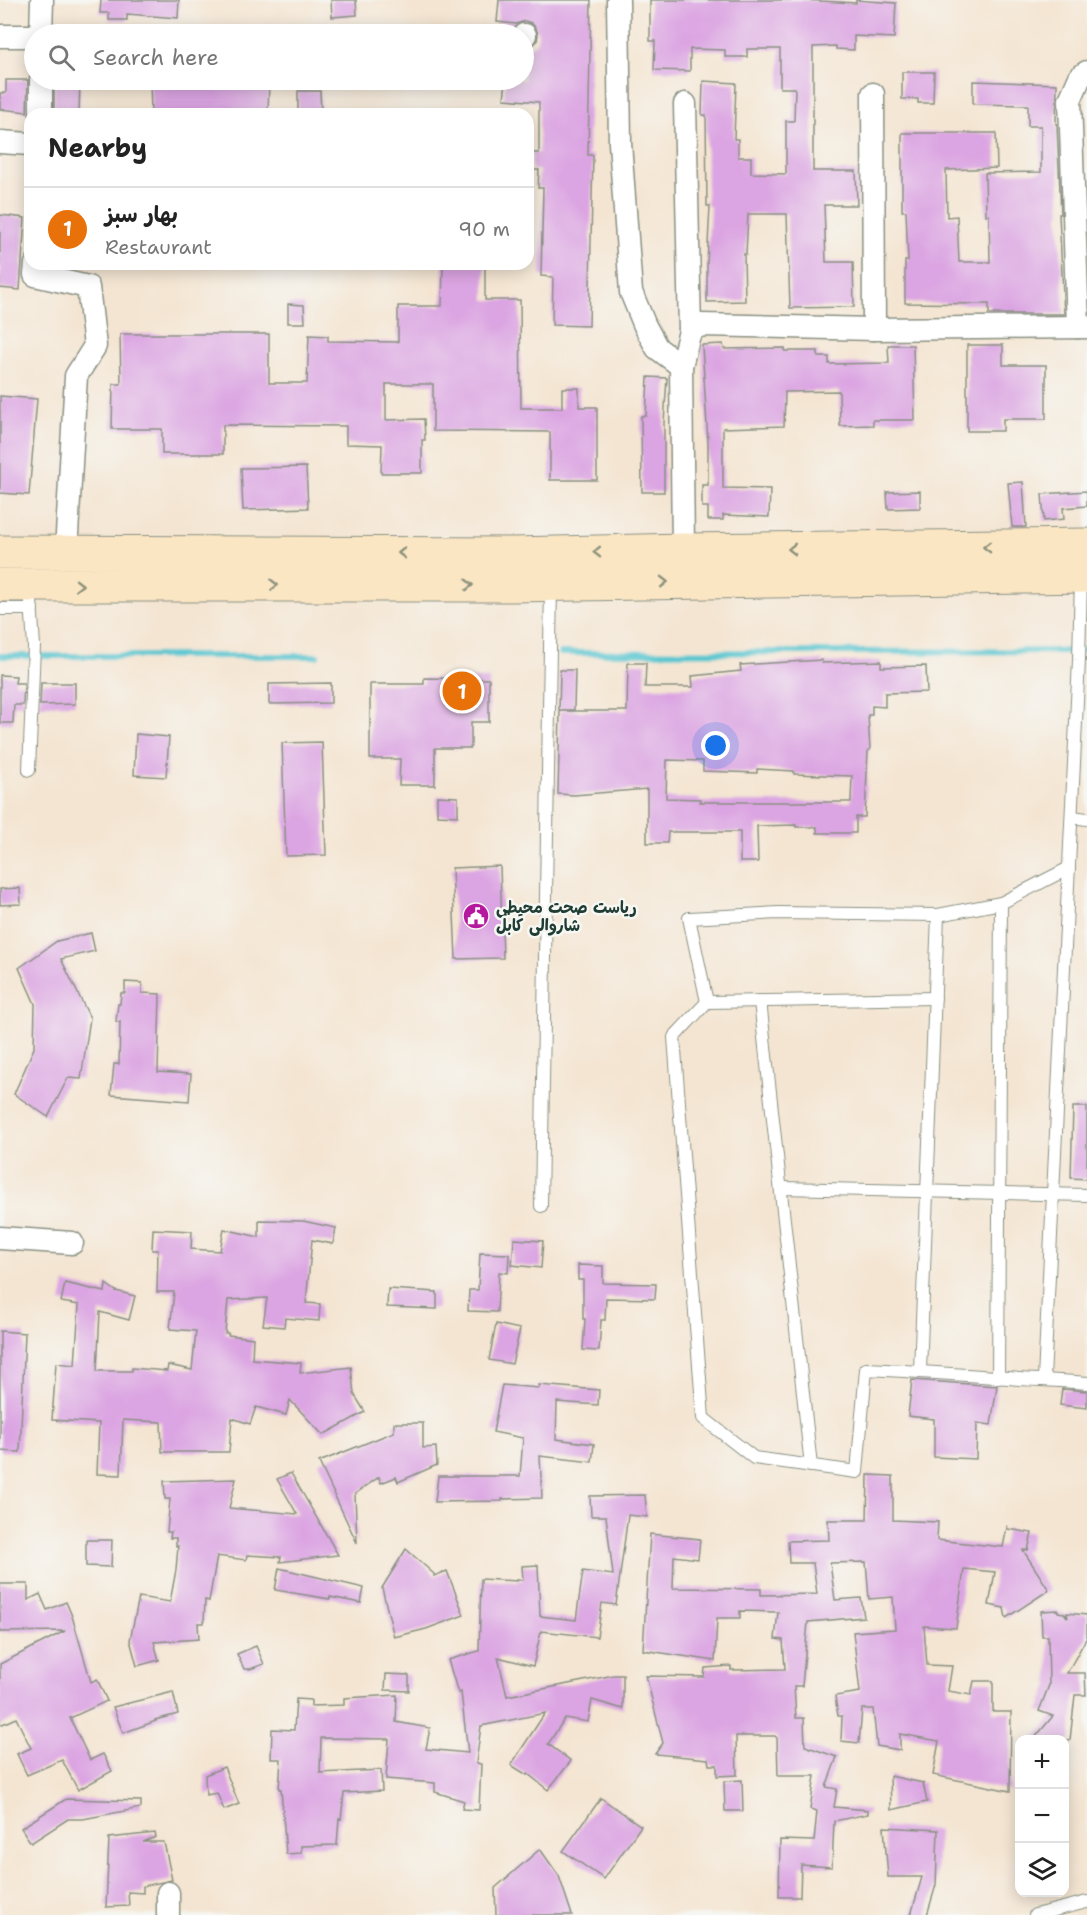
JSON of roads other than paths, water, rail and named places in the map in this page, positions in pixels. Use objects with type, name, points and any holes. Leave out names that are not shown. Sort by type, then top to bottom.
[{"type":"main road","points":[[0,552],[513,554],[683,550],[923,563]]},
{"type":"main road","points":[[21,593],[551,584],[923,563],[1024,561],[1085,566]]},
{"type":"street","points":[[41,24],[42,0]]},
{"type":"street","points":[[618,0],[620,143],[631,292],[657,348],[681,366]]},
{"type":"street","points":[[0,36],[24,36]]},
{"type":"street","points":[[690,331],[701,325],[874,328],[1083,327],[1070,100],[1080,77],[1087,72]]},
{"type":"street","points":[[41,90],[41,108]]},
{"type":"street","points":[[873,94],[874,328]]},
{"type":"street","points":[[683,550],[681,366],[690,331],[686,104]]},
{"type":"street","points":[[0,142],[24,144]]},
{"type":"street","points":[[35,270],[35,275],[88,287],[94,334],[95,346],[76,376],[66,552]]},
{"type":"street","points":[[0,1238],[72,1242]]},
{"type":"lane","points":[[1044,1379],[1085,566]]},
{"type":"lane","points":[[541,1206],[551,584]]},
{"type":"lane","points":[[0,609],[21,593],[34,646],[29,770]]},
{"type":"lane","points":[[1072,817],[1087,819]]},
{"type":"lane","points":[[706,1002],[689,918],[778,913],[938,915],[1000,903],[1069,868]]},
{"type":"lane","points":[[998,1378],[1000,903]]},
{"type":"lane","points":[[920,1371],[938,915]]},
{"type":"lane","points":[[935,998],[706,1002],[674,1037],[703,1418],[754,1458],[857,1472],[866,1369],[1087,1383]]},
{"type":"lane","points":[[760,1001],[811,1466]]},
{"type":"lane","points":[[781,1188],[1087,1195]]},
{"type":"lane","points":[[1035,1915],[1087,1902]]},
{"type":"waterway","points":[[561,653],[1087,651]]},
{"type":"waterway","points":[[0,656],[317,656]]},
{"type":"place","name":"بهار سبز","points":[[462,691]]},
{"type":"place","name":"ریاست صحت محیطی شاروالی کابل","points":[[476,916]]}]
